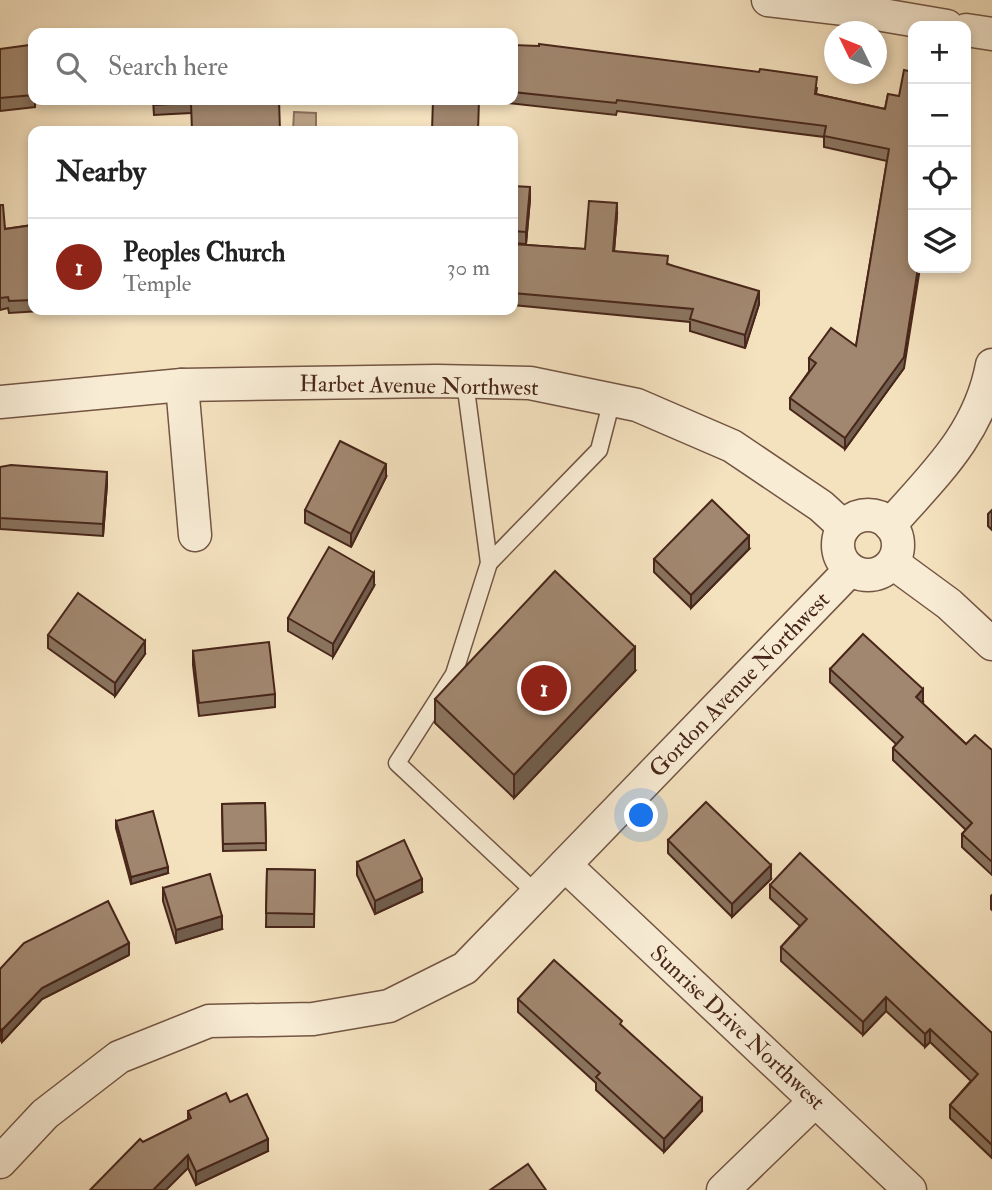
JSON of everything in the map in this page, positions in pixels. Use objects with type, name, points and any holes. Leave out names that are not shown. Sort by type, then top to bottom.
[{"type":"street","points":[[768,0],[918,21]]},
{"type":"street","points":[[971,31],[992,34]]},
{"type":"street","points":[[890,525],[959,446],[980,410],[992,365]]},
{"type":"street","name":"Harbet Avenue Northwest","points":[[0,402],[182,385],[530,383],[637,405],[732,446],[821,506],[844,527]]},
{"type":"street","points":[[182,385],[195,535]]},
{"type":"street","points":[[862,516],[882,518],[890,525],[898,544],[893,563],[886,570],[867,576],[850,570],[838,554],[837,544],[844,527],[862,516]]},
{"type":"street","points":[[893,563],[949,604],[992,644]]},
{"type":"street","name":"Gordon Avenue Northwest","points":[[0,1162],[45,1114],[119,1057],[209,1021],[313,1019],[388,1006],[465,968],[850,570]]},
{"type":"street","name":"Sunrise Drive Northwest","points":[[565,865],[910,1190]]},
{"type":"street","points":[[723,1190],[816,1101]]},
{"type":"lane","points":[[465,382],[489,563],[454,674],[397,763],[537,894]]},
{"type":"lane","points":[[489,563],[599,450],[612,400]]},
{"type":"shaded area","points":[[294,112],[316,113],[316,126],[293,126]]},
{"type":"building","points":[[539,44],[817,77],[815,94],[885,109],[888,94],[899,96],[904,70],[908,71],[908,273],[917,273],[904,357],[845,438],[790,398],[816,363],[809,358],[831,328],[856,346],[889,149],[824,136],[826,126],[617,100],[616,103],[518,93],[518,45]]},
{"type":"building","points":[[28,45],[28,95],[0,98],[0,49]]},
{"type":"building","points":[[191,105],[279,105],[280,126],[192,126]]},
{"type":"building","points":[[433,105],[479,105],[478,126],[432,126]]},
{"type":"building","points":[[518,186],[530,187],[526,232],[518,231]]},
{"type":"building","points":[[589,201],[617,203],[613,251],[668,256],[667,264],[759,291],[745,335],[690,319],[693,309],[518,293],[518,244],[585,249]]},
{"type":"building","points":[[0,205],[3,205],[5,229],[28,226],[28,300],[9,301],[8,297],[0,298]]},
{"type":"building","points":[[340,441],[386,464],[351,534],[305,510]]},
{"type":"building","points":[[11,465],[107,472],[103,524],[0,518],[0,467]]},
{"type":"building","points":[[712,500],[749,536],[691,595],[654,559]]},
{"type":"building","points":[[329,547],[374,573],[333,644],[288,618]]},
{"type":"building","points":[[555,571],[635,647],[514,775],[435,699]]},
{"type":"building","points":[[78,593],[145,641],[115,683],[48,635]]},
{"type":"building","points":[[863,634],[923,689],[916,697],[966,744],[975,735],[992,750],[992,862],[962,834],[972,823],[893,748],[903,737],[830,669]]},
{"type":"building","points":[[269,642],[275,694],[199,703],[193,651]]},
{"type":"building","points":[[706,802],[771,865],[732,904],[668,840]]},
{"type":"building","points":[[265,803],[266,843],[223,844],[222,804]]},
{"type":"building","points":[[153,811],[168,867],[131,877],[116,821]]},
{"type":"building","points":[[404,840],[422,879],[375,901],[357,862]]},
{"type":"building","points":[[800,853],[992,1033],[992,1145],[950,1105],[978,1074],[930,1029],[925,1034],[886,997],[863,1022],[781,947],[807,919],[770,885]]},
{"type":"building","points":[[267,869],[315,870],[314,914],[266,913]]},
{"type":"building","points":[[210,874],[222,916],[176,930],[163,888]]},
{"type":"building","points":[[108,901],[129,943],[42,988],[2,1030],[0,969],[24,943]]},
{"type":"building","points":[[554,960],[702,1098],[664,1139],[596,1077],[600,1073],[518,999]]},
{"type":"building","points":[[226,1093],[230,1102],[247,1094],[268,1139],[196,1172],[188,1155],[153,1190],[90,1190],[140,1139],[143,1142],[191,1118],[188,1111]]},
{"type":"building","points":[[528,1164],[546,1190],[490,1190]]},
{"type":"place","name":"Peoples Church","points":[[544,688]]}]
